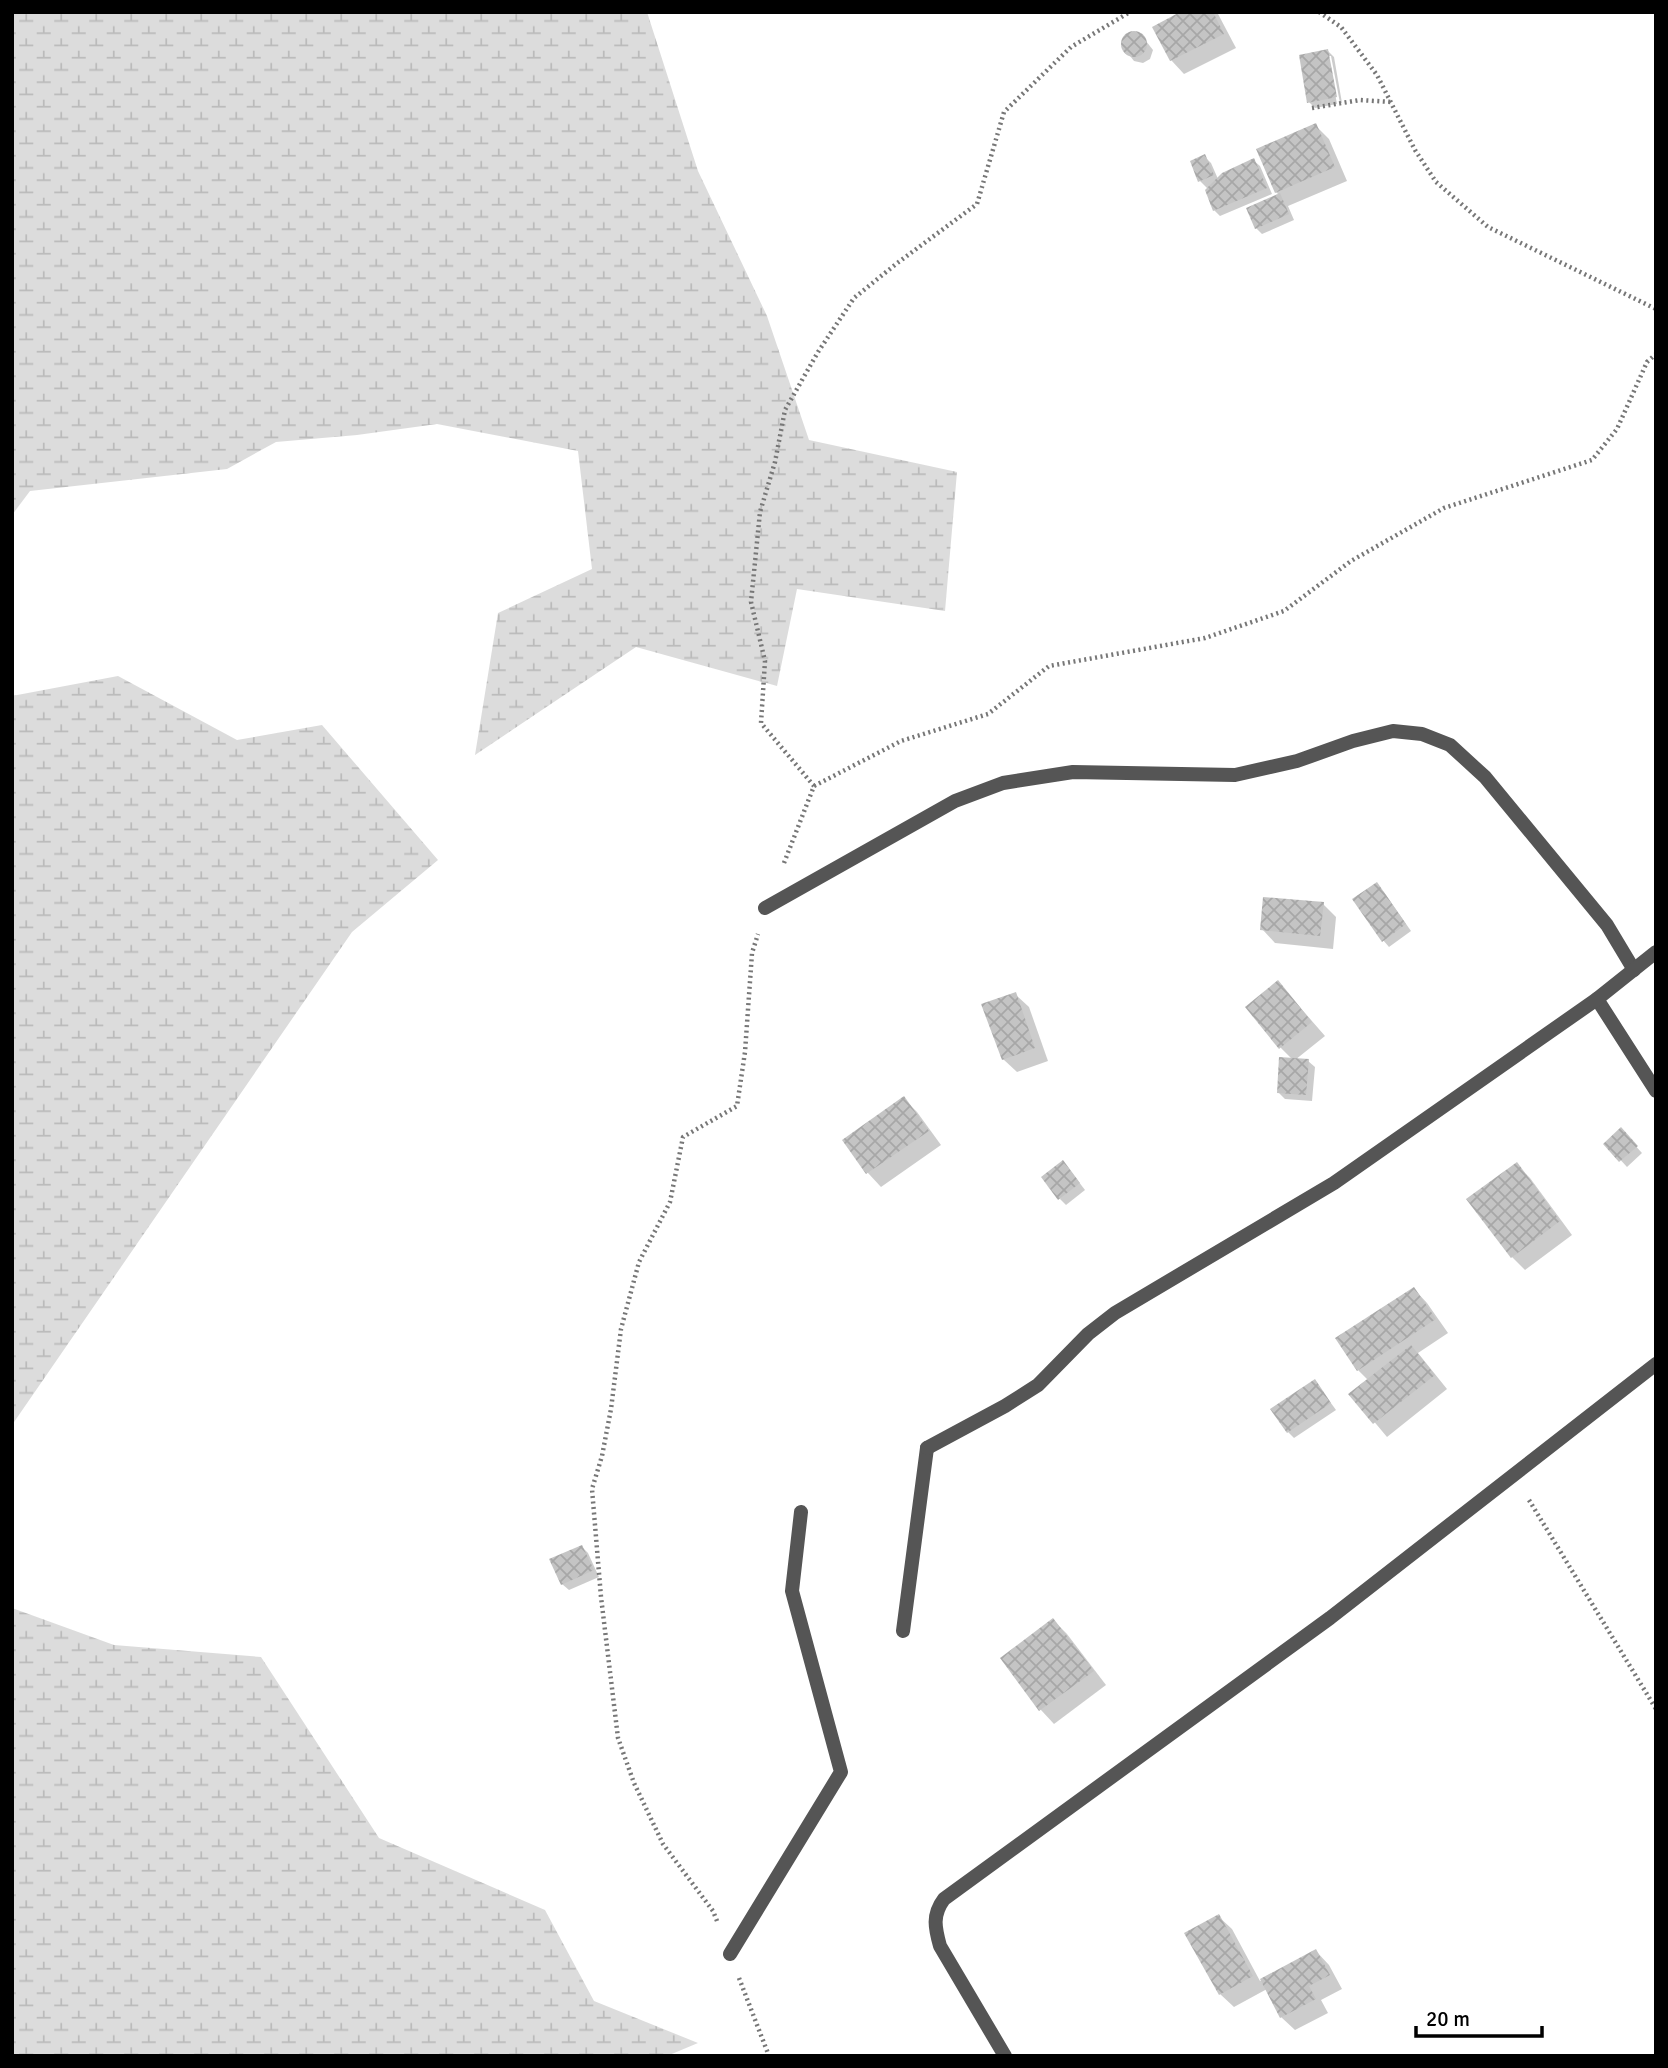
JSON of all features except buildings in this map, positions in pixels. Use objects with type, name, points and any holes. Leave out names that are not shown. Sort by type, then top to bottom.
[{"type":"street","points":[[765,908],[955,801],[1003,783],[1073,772],[1235,775],[1297,761],[1353,741],[1393,731],[1422,733],[1450,745],[1485,777],[1607,925],[1634,970]]},
{"type":"street","points":[[903,1631],[927,1448],[1006,1406],[1038,1385],[1088,1334],[1115,1314],[1334,1183],[1597,999],[1656,952]]},
{"type":"street","points":[[1597,999],[1656,1091]]},
{"type":"street","points":[[1005,2056],[940,1946],[935,1928],[936,1910],[944,1899],[1330,1618],[1656,1364]]},
{"type":"street","points":[[730,1954],[841,1772],[792,1591],[801,1511]]},
{"type":"path","points":[[1319,12],[1341,27],[1377,75],[1436,182],[1488,227],[1655,306]]},
{"type":"path","points":[[1312,108],[1360,100],[1392,102]]},
{"type":"path","points":[[814,786],[901,741],[988,714],[1049,666],[1205,638],[1284,611],[1351,561],[1444,508],[1592,460],[1617,429],[1647,362],[1656,354]]},
{"type":"path","points":[[1515,1475],[1543,1526],[1656,1709]]},
{"type":"green space","points":[[12,12],[647,12],[698,171],[767,316],[809,440],[957,472],[945,611],[797,589],[777,686],[636,647],[475,755],[498,613],[592,569],[578,451],[437,424],[276,442],[227,469],[30,491],[12,515]]},
{"type":"green space","points":[[118,676],[237,740],[322,725],[438,860],[352,932],[12,1425],[12,696]]},
{"type":"green space","points":[[12,1608],[114,1645],[261,1657],[379,1838],[545,1910],[594,2001],[698,2043],[667,2056],[12,2056]]}]
